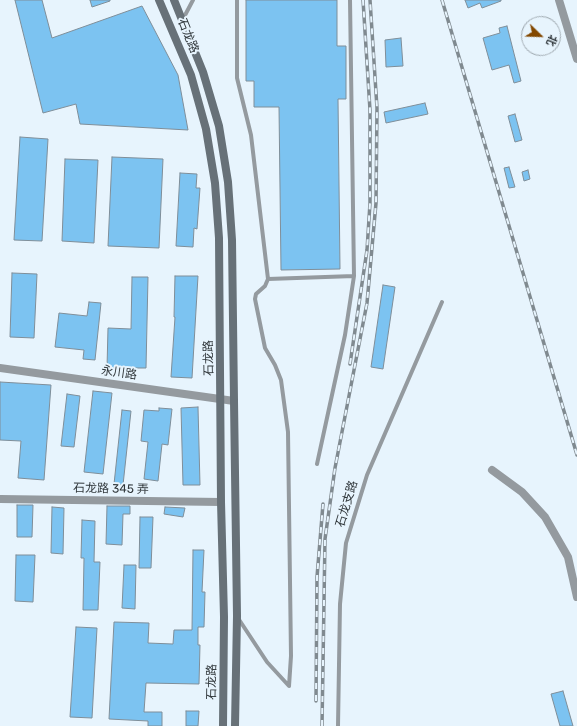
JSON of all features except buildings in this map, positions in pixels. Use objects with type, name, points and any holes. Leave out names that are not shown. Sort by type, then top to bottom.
[{"type":"main road","name":"石龙路","points":[[159,0],[191,75],[206,129],[215,183],[219,238],[222,400],[221,502],[224,617],[223,726]]},
{"type":"main road","name":"石龙路","points":[[174,0],[183,19],[203,72],[219,126],[228,182],[232,240],[237,616],[235,726]]},
{"type":"street","points":[[559,0],[577,59]]},
{"type":"street","name":"永川路","points":[[0,368],[234,401]]},
{"type":"street","points":[[492,470],[522,492],[545,516],[568,557],[577,597]]},
{"type":"street","name":"石龙路 345 弄","points":[[0,499],[221,502]]},
{"type":"lane","points":[[183,19],[193,0]]},
{"type":"lane","points":[[237,0],[237,78],[254,158],[268,279],[265,286],[256,294],[255,299],[265,348],[275,365],[281,380],[288,432],[291,656],[289,686],[267,662],[237,616]]},
{"type":"lane","points":[[317,464],[345,335],[354,276],[350,0]]},
{"type":"lane","points":[[268,279],[354,276]]},
{"type":"lane","name":"石龙支路","points":[[338,726],[341,582],[349,528],[367,474],[442,302]]},
{"type":"railway","points":[[350,364],[367,250],[370,203],[370,110],[363,0]]},
{"type":"railway","points":[[322,726],[325,539],[335,468],[367,303],[376,203],[377,108],[370,0]]},
{"type":"railway","points":[[442,0],[577,455]]},
{"type":"railway","points":[[316,701],[317,577],[323,504]]}]
